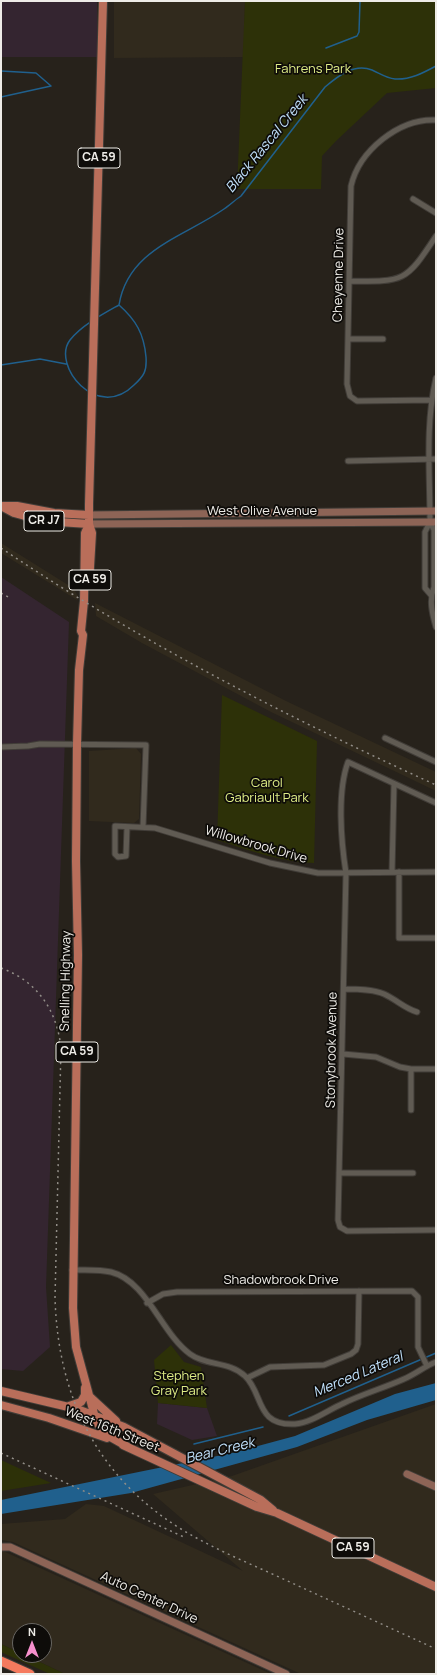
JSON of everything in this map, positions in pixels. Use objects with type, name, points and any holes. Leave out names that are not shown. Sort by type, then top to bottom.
[{"type":"highway","points":[[1,1661],[30,1674]]},
{"type":"main road","name":"CA 59","points":[[89,515],[103,1]]},
{"type":"main road","name":"CR J7","points":[[2,506],[17,506],[54,513],[89,515]]},
{"type":"main road","name":"CR J7","points":[[2,506],[14,513],[30,518],[89,524]]},
{"type":"main road","name":"West Olive Avenue","points":[[89,515],[433,511]]},
{"type":"main road","points":[[236,523],[242,519],[267,518],[271,512]]},
{"type":"main road","name":"Snelling Highway","points":[[89,515],[89,524],[85,533],[84,601],[81,631],[83,636],[79,670],[77,744],[76,861],[78,955],[72,1270],[74,1329],[84,1377],[95,1417]]},
{"type":"main road","name":"West Olive Avenue","points":[[89,524],[433,522]]},
{"type":"main road","points":[[65,1406],[79,1404],[84,1398],[84,1377]]},
{"type":"main road","name":"West 16th Street","points":[[1,1391],[65,1406],[124,1427],[261,1500],[277,1513]]},
{"type":"main road","name":"CA 59","points":[[90,1396],[109,1415],[124,1427]]},
{"type":"main road","name":"West 16th Street","points":[[1,1405],[20,1409],[128,1446],[202,1482],[257,1507],[277,1513],[436,1587]]},
{"type":"main road","points":[[20,1409],[36,1410],[84,1425],[95,1417]]},
{"type":"main road","name":"CA 59","points":[[95,1417],[106,1434],[128,1446]]},
{"type":"main road","points":[[407,1474],[436,1487]]},
{"type":"main road","name":"Auto Center Drive","points":[[1,1547],[10,1548],[286,1674]]},
{"type":"street","name":"Cheyenne Drive","points":[[432,400],[357,401],[350,396],[348,389],[352,186],[354,175],[361,161],[377,145],[404,127],[422,121],[436,120]]},
{"type":"street","points":[[413,199],[436,213]]},
{"type":"street","points":[[350,281],[384,282],[403,276],[415,267],[436,236]]},
{"type":"street","points":[[349,339],[383,339]]},
{"type":"street","points":[[436,378],[432,400],[429,459],[434,530],[434,587],[431,595],[436,627]]},
{"type":"street","points":[[348,461],[436,459]]},
{"type":"street","points":[[431,595],[425,588],[425,532],[433,522]]},
{"type":"street","points":[[385,738],[436,762]]},
{"type":"street","points":[[1,747],[77,744],[146,745],[143,827]]},
{"type":"street","name":"Stonybrook Avenue","points":[[394,784],[348,762],[342,777],[342,849],[346,873],[338,1220],[340,1227],[347,1231],[436,1230]]},
{"type":"street","points":[[392,872],[394,784],[436,803]]},
{"type":"street","points":[[115,826],[127,827],[126,856],[118,857],[115,854],[115,826]]},
{"type":"street","name":"Willowbrook Drive","points":[[127,827],[155,828],[288,868],[318,873],[436,872]]},
{"type":"street","points":[[399,872],[399,938],[436,938]]},
{"type":"street","points":[[344,989],[367,990],[383,994],[405,1008],[417,1012]]},
{"type":"street","points":[[343,1054],[376,1057],[400,1067],[411,1069],[436,1069]]},
{"type":"street","points":[[411,1069],[411,1110]]},
{"type":"street","points":[[339,1173],[413,1173]]},
{"type":"street","points":[[72,1270],[99,1270],[112,1272],[123,1276],[147,1302],[175,1340],[189,1354],[198,1359],[235,1369],[247,1378],[259,1405],[271,1418],[281,1424],[297,1424],[364,1394],[408,1378],[426,1366],[436,1362]]},
{"type":"street","points":[[247,1378],[270,1367],[324,1365],[351,1354],[356,1350],[358,1344],[359,1291]]},
{"type":"street","name":"Shadowbrook Drive","points":[[147,1302],[163,1294],[176,1292],[407,1291],[416,1294],[418,1301],[418,1342],[420,1354],[426,1366]]},
{"type":"shaded area","points":[[1,1],[97,1],[97,57],[1,57]]},
{"type":"shaded area","points":[[114,1],[245,1],[244,57],[114,58]]},
{"type":"shaded area","points":[[1,543],[73,588],[78,596],[77,600],[1,553]]},
{"type":"shaded area","points":[[1,577],[69,622],[46,1287],[50,1347],[23,1371],[1,1369]]},
{"type":"shaded area","points":[[95,603],[286,701],[436,772],[436,791],[271,712],[142,643],[96,616]]},
{"type":"shaded area","points":[[136,748],[141,754],[139,819],[134,823],[89,821],[89,751]]},
{"type":"shaded area","points":[[158,1403],[207,1408],[217,1436],[192,1440],[157,1424]]},
{"type":"shaded area","points":[[436,1404],[436,1674],[301,1674],[13,1542],[1,1540],[1,1524],[65,1519],[86,1504],[104,1506],[243,1571],[153,1494],[232,1476]]},
{"type":"shaded area","points":[[1,1550],[271,1674],[65,1674],[42,1663],[52,1663],[52,1623],[12,1623],[12,1649],[1,1644]]},
{"type":"green space","name":"Fahrens Park","points":[[245,1],[436,1],[436,88],[387,93],[322,156],[321,189],[237,189]]},
{"type":"green space","name":"Carol Gabriault Park","points":[[222,695],[317,741],[314,863],[277,858],[217,840]]},
{"type":"green space","name":"Stephen Gray Park","points":[[171,1345],[184,1362],[201,1367],[207,1408],[158,1403],[154,1360]]},
{"type":"green space","points":[[1,1460],[51,1483],[1,1491]]},
{"type":"green space","points":[[1,1644],[12,1649],[12,1657],[1,1652]]},
{"type":"green space","points":[[26,1663],[42,1663],[65,1674],[50,1674]]},
{"type":"water","points":[[436,1383],[436,1400],[367,1420],[297,1447],[131,1493],[1,1514],[1,1500],[232,1453],[295,1436],[395,1394]]},
{"type":"waterway","points":[[326,48],[357,36],[359,32],[360,1]]},
{"type":"waterway","name":"Black Rascal Creek","points":[[119,305],[124,286],[134,270],[146,257],[160,246],[224,209],[241,196],[325,87],[335,79],[353,69],[359,68],[372,70],[386,77],[401,79],[411,77],[436,66]]},
{"type":"waterway","points":[[1,71],[36,73],[51,86]]},
{"type":"waterway","points":[[1,97],[51,86]]},
{"type":"waterway","points":[[119,305],[130,316],[141,334],[146,357],[145,370],[140,379],[120,395],[106,397],[92,394],[81,386],[72,375],[67,363],[66,351],[70,340],[80,329],[119,305]]},
{"type":"waterway","name":"Black Rascal Creek","points":[[1,365],[40,359],[66,364]]},
{"type":"waterway","name":"Merced Lateral","points":[[289,1416],[436,1353]]},
{"type":"waterway","name":"Merced Lateral","points":[[194,1444],[263,1427]]},
{"type":"railway","points":[[1,548],[106,615],[214,676],[324,732],[436,785]]},
{"type":"railway","points":[[1,593],[10,598]]},
{"type":"railway","points":[[1,968],[14,974],[35,989],[50,1009],[59,1034],[61,1048],[55,1298],[58,1334],[64,1368],[74,1400],[87,1430],[105,1458],[126,1484],[151,1508],[181,1529],[229,1554],[436,1649]]},
{"type":"railway","points":[[1,1453],[186,1538]]},
{"type":"water label","name":"Bear Creek","points":[[220,1451]]}]
